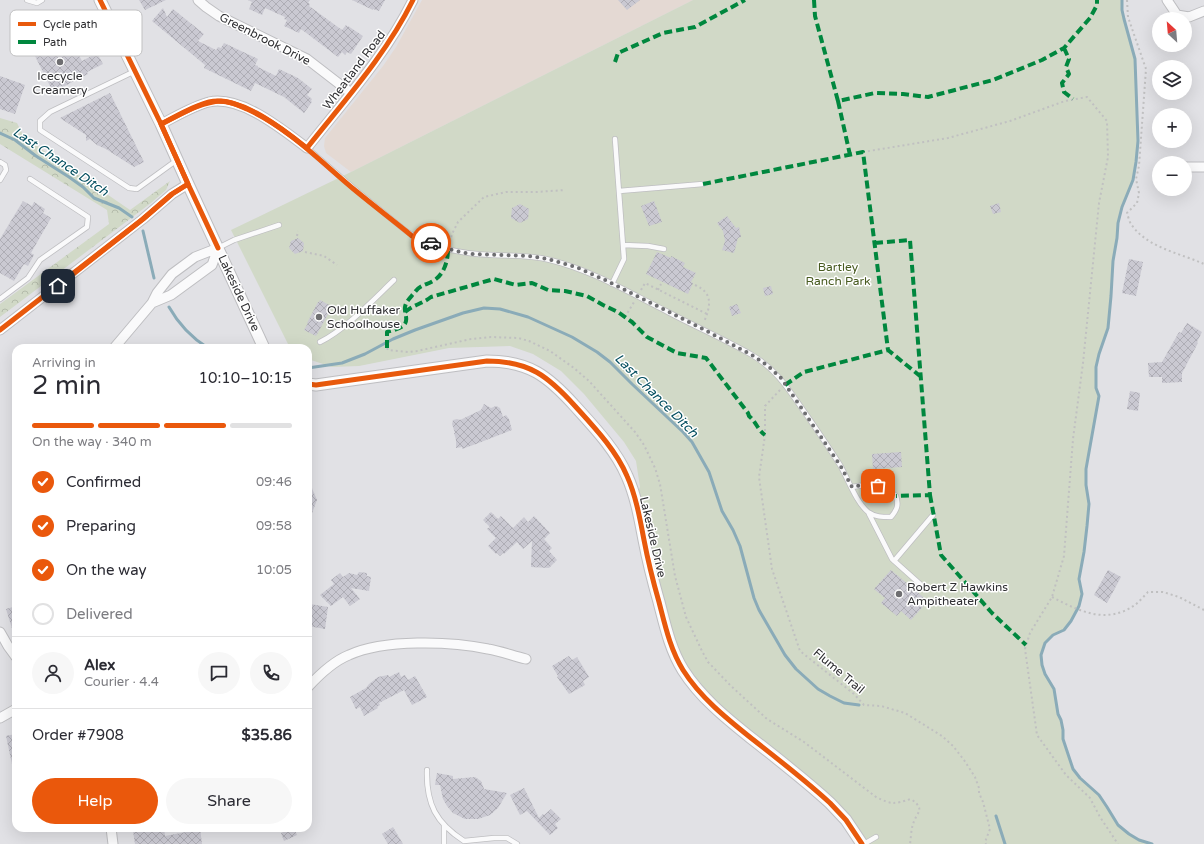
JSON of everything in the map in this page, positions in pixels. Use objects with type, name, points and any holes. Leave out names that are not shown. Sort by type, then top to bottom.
[{"type":"street","name":"Lakeside Drive","points":[[100,0],[105,10]]},
{"type":"street","name":"Greenbrook Drive","points":[[198,0],[219,16],[307,59],[351,93]]},
{"type":"street","name":"Wheatland Road","points":[[307,148],[376,61],[394,34],[413,0]]},
{"type":"street","points":[[1166,0],[1177,15],[1189,17],[1204,11]]},
{"type":"street","name":"Lakeside Drive","points":[[128,56],[262,344]]},
{"type":"street","points":[[161,124],[210,102],[222,101],[235,103],[278,126],[307,148]]},
{"type":"street","points":[[1192,167],[1204,167]]},
{"type":"street","points":[[0,330],[143,219],[172,194],[188,184]]},
{"type":"street","points":[[152,303],[171,295],[212,265],[218,248]]},
{"type":"street","points":[[117,344],[152,303],[157,293],[172,274],[195,257],[218,248]]},
{"type":"street","name":"Lakeside Drive","points":[[312,384],[487,361],[520,364],[535,371],[552,384],[572,403],[602,437],[627,475],[638,509],[649,562],[665,625],[673,651],[689,679],[722,714],[830,803],[846,820],[863,844]]},
{"type":"street","points":[[0,632],[12,652]]},
{"type":"street","points":[[312,682],[331,666],[348,655],[368,648],[406,643],[452,644],[488,649],[526,659]]},
{"type":"street","points":[[0,718],[12,711]]},
{"type":"street","points":[[112,832],[113,844]]},
{"type":"lane","points":[[27,0],[37,3],[42,0]]},
{"type":"lane","points":[[136,71],[50,112],[40,121],[40,130],[129,188],[137,189],[177,160]]},
{"type":"lane","points":[[612,284],[624,258],[615,139]]},
{"type":"lane","points":[[307,148],[412,236],[425,242],[470,254],[529,256],[548,259],[576,267],[702,328],[752,355],[768,366],[781,378],[840,465],[852,487],[863,507],[874,516],[882,517],[891,517],[898,507],[896,496],[886,489],[878,486],[861,485],[852,487]]},
{"type":"lane","points":[[0,162],[5,165],[6,170],[0,180]]},
{"type":"lane","points":[[0,299],[28,278],[40,260],[87,227],[88,217],[30,179]]},
{"type":"lane","points":[[619,191],[703,184]]},
{"type":"lane","points":[[218,248],[279,225]]},
{"type":"lane","points":[[623,245],[648,246],[664,249]]},
{"type":"lane","points":[[320,342],[329,338],[359,313],[394,280]]},
{"type":"lane","points":[[868,512],[892,559],[920,584]]},
{"type":"lane","points":[[894,561],[934,515]]},
{"type":"lane","points":[[426,770],[426,782],[431,804],[434,811],[451,833],[464,841],[507,838],[517,844]]},
{"type":"lane","points":[[444,825],[444,844]]},
{"type":"lane","points":[[863,844],[876,837]]},
{"type":"path","points":[[1127,0],[1128,16],[1146,69],[1139,166],[1136,179],[1140,193],[1137,203],[1127,213],[1130,223],[1143,238],[1204,264]]},
{"type":"path","points":[[863,152],[948,138],[1010,121],[1065,101],[1087,97],[1107,121],[1108,157],[1099,203],[1083,363],[1073,439],[1064,556],[1052,597],[1030,633],[1025,649],[1037,735],[1066,775],[1090,798],[1100,817],[1118,844]]},
{"type":"path","points":[[448,249],[452,234],[458,222],[484,197],[506,192],[565,190]]},
{"type":"path","points":[[297,236],[298,231]]},
{"type":"path","points":[[305,252],[324,256],[337,266]]},
{"type":"path","points":[[625,317],[645,283],[707,314]]},
{"type":"path","points":[[658,290],[661,284]]},
{"type":"path","points":[[695,285],[701,288],[710,300],[702,328]]},
{"type":"path","points":[[387,348],[388,350],[408,352],[424,350],[471,338],[518,338],[529,340],[550,351],[589,381],[635,432],[644,445],[655,468],[660,484],[675,576],[686,617],[708,662],[731,686],[767,719],[804,742],[876,797],[889,803],[896,804],[911,799],[915,802],[920,808],[913,824],[910,844]]},
{"type":"path","points":[[1052,597],[1070,606],[1096,615],[1115,615],[1135,605],[1148,592],[1163,592],[1179,597],[1204,610]]},
{"type":"shaded area","points":[[422,0],[693,0],[351,172],[326,153],[324,146],[325,138],[383,66],[396,47]]},
{"type":"green space","name":"Bartley Ranch Park","points":[[693,0],[1122,0],[1122,10],[1135,59],[1138,141],[1136,162],[1133,180],[1122,207],[1118,223],[1113,261],[1108,328],[1096,367],[1096,388],[1099,396],[1086,469],[1086,485],[1089,504],[1084,552],[1079,579],[1082,594],[1079,606],[1071,621],[1064,630],[1053,635],[1045,643],[1041,655],[1042,665],[1049,682],[1054,689],[1058,714],[1063,730],[1063,739],[1073,769],[1080,778],[1099,795],[1118,825],[1139,840],[1152,844],[867,844],[853,822],[723,714],[680,661],[636,496],[640,487],[636,461],[624,442],[584,394],[561,371],[533,354],[510,346],[449,348],[359,366],[332,367],[312,360],[312,344],[288,344],[231,230],[351,172]]},
{"type":"green space","points":[[0,118],[17,123],[24,137],[130,210],[170,181],[166,190],[151,203],[0,317],[0,304],[109,224],[107,210],[0,144]]},
{"type":"building","points":[[139,0],[166,0],[145,10]]},
{"type":"building","points":[[248,0],[310,0],[308,3],[310,4],[309,6],[342,30],[346,25],[363,36],[351,54],[347,52],[345,55],[342,52],[338,57],[301,29],[299,33],[284,26],[287,20],[284,19],[285,17],[265,8],[262,15],[249,9],[252,2]]},
{"type":"building","points":[[352,0],[385,0],[379,11],[373,10]]},
{"type":"building","points":[[618,0],[640,0],[627,10]]},
{"type":"building","points":[[163,8],[167,17],[173,9],[204,34],[198,41],[216,50],[218,47],[221,48],[224,43],[258,59],[255,65],[276,76],[279,69],[298,78],[312,89],[307,95],[312,99],[312,102],[304,113],[284,97],[255,83],[251,91],[204,68],[205,65],[152,21]]},
{"type":"building","name":"Icecycle Creamery","points":[[35,56],[79,56],[82,61],[91,56],[99,56],[103,64],[87,72],[88,74],[53,92]]},
{"type":"building","points":[[0,76],[25,85],[15,114],[0,109]]},
{"type":"building","points":[[110,93],[144,162],[134,167],[97,145],[90,139],[86,141],[86,135],[60,118]]},
{"type":"building","points":[[23,201],[32,206],[34,202],[45,209],[43,213],[51,218],[31,253],[34,255],[28,266],[24,264],[14,281],[0,273],[0,239]]},
{"type":"building","points":[[654,201],[662,222],[649,226],[641,206]]},
{"type":"building","points":[[999,203],[1001,212],[993,214],[990,206]]},
{"type":"building","points":[[520,204],[529,209],[528,219],[520,223],[511,218],[512,208]]},
{"type":"building","points":[[727,216],[736,228],[739,227],[741,237],[738,238],[734,253],[722,250],[725,241],[723,231],[717,223]]},
{"type":"building","points":[[298,238],[304,243],[303,251],[295,254],[289,248],[291,241]]},
{"type":"building","points":[[657,252],[671,258],[671,256],[685,263],[683,267],[696,273],[691,282],[693,283],[688,294],[646,274]]},
{"type":"building","points":[[1129,259],[1143,262],[1136,296],[1122,293]]},
{"type":"building","points":[[771,286],[773,294],[765,296],[763,288]]},
{"type":"building","points":[[320,300],[331,306],[331,309],[316,336],[304,330]]},
{"type":"building","points":[[737,304],[741,313],[732,316],[729,307]]},
{"type":"building","points":[[1187,323],[1202,332],[1197,342],[1198,343],[1182,373],[1182,382],[1162,383],[1162,377],[1149,377],[1148,363],[1162,362],[1179,332],[1181,333]]},
{"type":"building","points":[[1130,391],[1140,393],[1138,411],[1127,409]]},
{"type":"building","points":[[484,404],[491,408],[496,406],[500,408],[503,417],[506,415],[509,419],[512,430],[462,449],[462,447],[456,448],[455,433],[452,424],[453,420],[460,420],[481,410]]},
{"type":"building","points":[[901,452],[902,467],[873,469],[872,454]]},
{"type":"building","points":[[312,488],[317,500],[312,513]]},
{"type":"building","points":[[491,512],[498,519],[501,516],[513,528],[524,517],[528,522],[534,516],[550,533],[544,539],[552,548],[549,551],[557,560],[549,568],[531,567],[532,541],[523,549],[517,542],[504,554],[503,553],[500,556],[497,553],[496,554],[488,546],[496,538],[487,529],[490,527],[483,520]]},
{"type":"building","name":"Robert Z Hawkins Ampitheater","points":[[891,570],[928,601],[911,620],[901,611],[897,616],[881,603],[885,598],[874,589]]},
{"type":"building","points":[[1108,570],[1121,577],[1107,603],[1094,595]]},
{"type":"building","points":[[359,572],[367,573],[367,576],[371,577],[369,591],[351,588],[360,599],[350,606],[343,597],[331,606],[320,595],[334,584],[331,580],[340,573],[343,577],[349,573],[357,575]]},
{"type":"building","points":[[312,604],[328,607],[325,629],[312,627]]},
{"type":"building","points":[[12,607],[12,628],[6,609]]},
{"type":"building","points":[[569,656],[572,660],[577,657],[589,677],[583,681],[585,685],[569,694],[557,677],[558,676],[552,666]]},
{"type":"building","points":[[399,672],[401,677],[405,675],[408,680],[415,676],[427,697],[412,705],[404,690],[379,703],[380,705],[377,707],[378,708],[364,716],[360,707],[356,709],[350,697],[366,688],[378,677],[388,675],[389,677]]},
{"type":"building","points":[[12,735],[12,764],[6,736]]},
{"type":"building","points":[[437,773],[453,776],[453,779],[475,777],[481,781],[484,789],[507,793],[498,808],[490,815],[478,819],[465,819],[453,813],[447,806],[443,799],[440,785],[435,785]]},
{"type":"building","points":[[524,788],[539,818],[551,809],[561,819],[555,824],[558,828],[550,835],[527,811],[520,815],[510,795]]},
{"type":"building","points":[[393,827],[403,844],[388,844],[382,834]]},
{"type":"building","points":[[133,832],[164,832],[165,836],[186,832],[200,832],[202,844],[135,844]]},
{"type":"building","points":[[296,832],[297,835],[284,841],[281,833]]},
{"type":"waterway","points":[[1122,0],[1122,10],[1135,59],[1138,141],[1136,162],[1133,180],[1122,207],[1118,223],[1113,261],[1108,328],[1096,367],[1096,388],[1099,396],[1086,469],[1086,485],[1089,504],[1084,552],[1079,579],[1082,594],[1079,606],[1071,621],[1064,630],[1053,635],[1045,643],[1041,655],[1045,674],[1054,689],[1058,714],[1063,730],[1063,739],[1073,769],[1080,778],[1099,795],[1118,825],[1139,840],[1152,844]]},
{"type":"waterway","name":"Last Chance Ditch","points":[[0,133],[15,140],[36,156],[69,177],[83,187],[94,198],[119,208],[132,217]]},
{"type":"waterway","name":"Last Chance Ditch","points":[[143,231],[154,278]]},
{"type":"waterway","name":"Last Chance Ditch","points":[[169,307],[186,330],[202,344]]},
{"type":"waterway","name":"Last Chance Ditch","points":[[312,367],[342,363],[365,354],[393,339],[415,330],[463,313],[484,308],[500,309],[528,317],[572,337],[597,352],[610,362],[692,442],[709,472],[722,511],[740,546],[754,598],[759,610],[785,655],[796,669],[818,689],[844,703],[859,705]]},
{"type":"waterway","name":"Last Chance Ditch","points":[[996,816],[1005,844]]},
{"type":"marked path","points":[[615,62],[618,53],[663,33],[695,27],[745,0]]},
{"type":"marked path","points":[[814,0],[815,16],[838,101],[875,93],[928,97],[993,80],[1042,60],[1064,48],[1090,18],[1097,5],[1097,0]]},
{"type":"marked path","points":[[1064,48],[1069,59],[1066,67],[1069,74],[1062,83],[1064,92],[1073,99]]},
{"type":"marked path","points":[[838,101],[850,155]]},
{"type":"marked path","points":[[703,184],[863,152],[888,350]]},
{"type":"marked path","points":[[875,243],[910,240],[930,495],[896,496]]},
{"type":"marked path","points":[[387,348],[387,332],[404,325],[406,321],[406,303],[419,288],[433,281],[440,275],[446,263],[448,249]]},
{"type":"marked path","points":[[405,312],[431,297],[494,279],[516,285],[532,283],[548,290],[565,291],[587,296],[618,312],[632,322],[647,337],[677,353],[706,358],[765,435]]},
{"type":"marked path","points":[[785,385],[804,372],[888,350],[920,376]]},
{"type":"marked path","points":[[930,495],[941,555],[992,613],[1026,645]]},
{"type":"cycle path","points":[[100,0],[105,10]]},
{"type":"cycle path","points":[[161,124],[197,106],[209,102],[221,101],[248,109],[261,116],[307,148],[377,59],[390,40],[413,0]]},
{"type":"cycle path","points":[[128,56],[161,124],[218,248]]},
{"type":"cycle path","points":[[0,330],[143,219],[172,194],[188,184]]},
{"type":"cycle path","points":[[312,384],[487,361],[502,362],[526,367],[537,372],[556,386],[604,439],[617,457],[627,476],[633,491],[649,563],[666,628],[671,645],[683,670],[697,689],[723,715],[830,803],[846,820],[862,844]]},
{"type":"way so far","points":[[431,243],[470,254],[529,256],[548,259],[576,267],[598,276],[752,355],[768,366],[781,378],[840,465],[852,487],[861,485],[878,486]]},
{"type":"place","name":"Icecycle Creamery","points":[[60,62]]},
{"type":"place","name":"Old Huffaker Schoolhouse","points":[[319,317]]},
{"type":"place","name":"Robert Z Hawkins Ampitheater","points":[[899,594]]},
{"type":"route","points":[[58,286],[143,219],[172,194],[188,184],[161,124],[210,102],[222,101],[235,103],[278,126],[307,148],[412,236],[431,243]]}]
